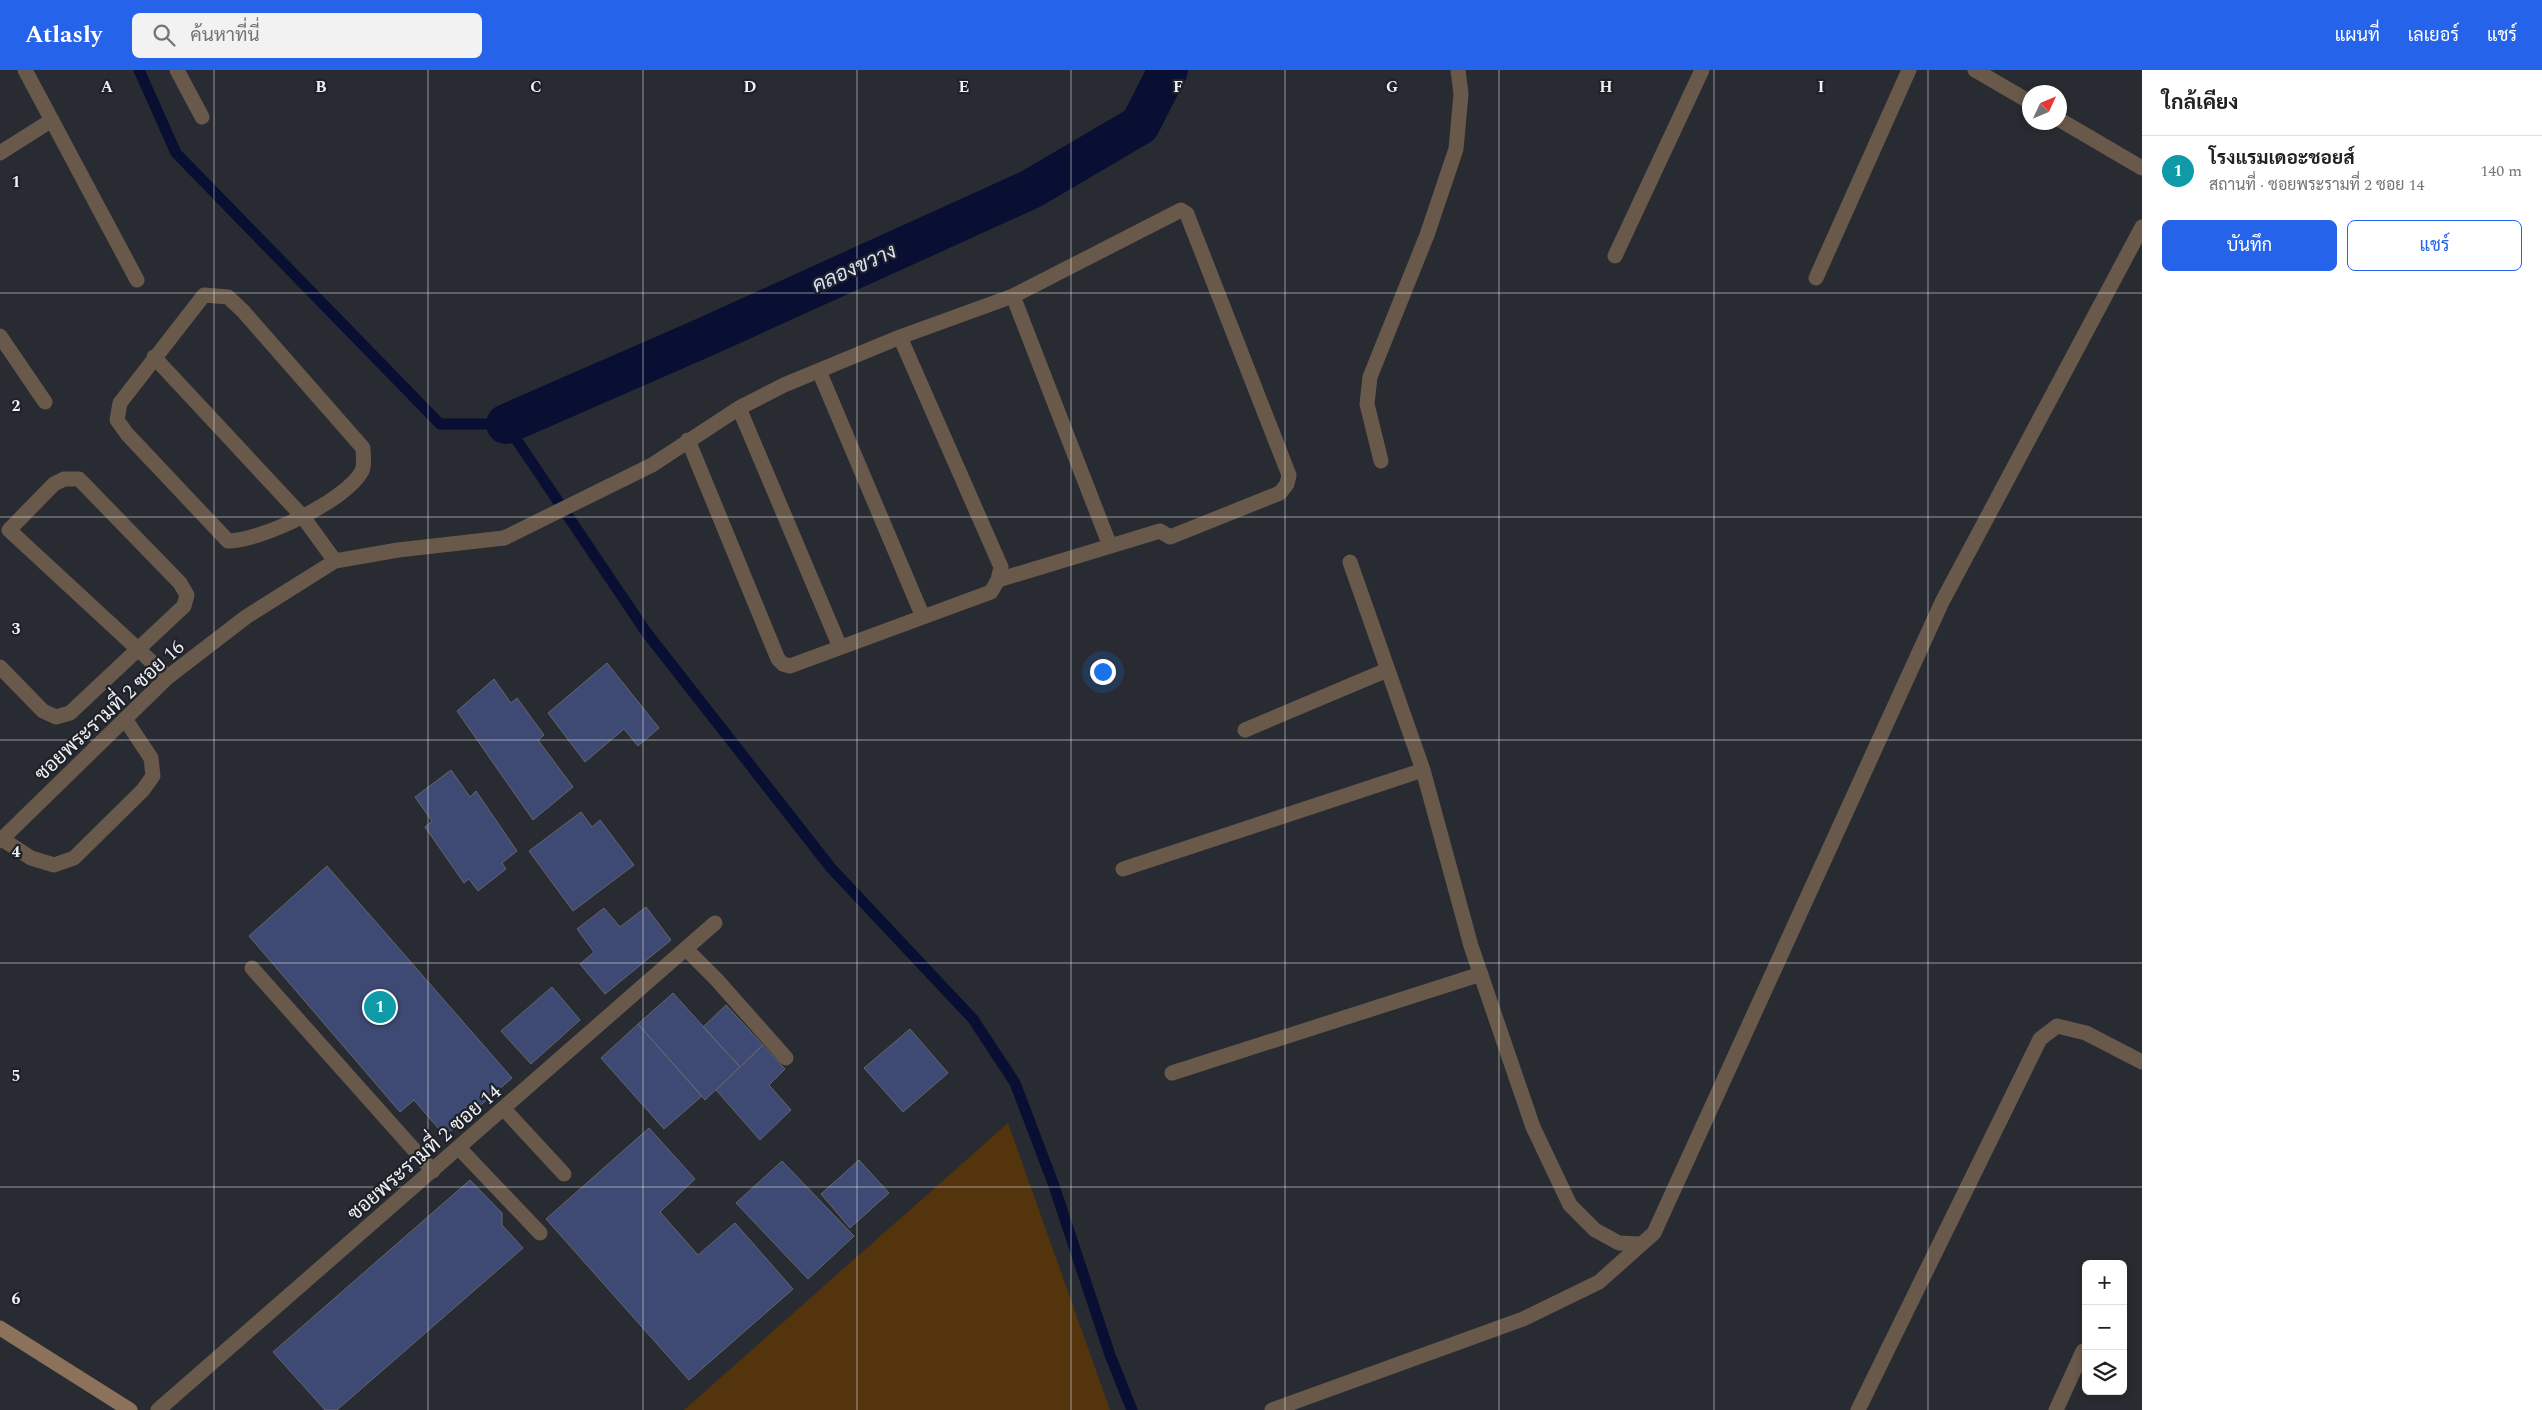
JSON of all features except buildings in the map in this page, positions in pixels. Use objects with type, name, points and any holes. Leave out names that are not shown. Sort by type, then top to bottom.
[{"type":"main road","points":[[0,1328],[130,1410]]},
{"type":"street","points":[[25,70],[137,280]]},
{"type":"street","points":[[177,70],[202,117]]},
{"type":"street","points":[[1381,461],[1367,404],[1370,377],[1426,235],[1456,149],[1461,94],[1458,70]]},
{"type":"street","points":[[1615,256],[1702,70]]},
{"type":"street","points":[[1816,278],[1909,70]]},
{"type":"street","points":[[1975,70],[2022,97]]},
{"type":"street","points":[[0,152],[52,120]]},
{"type":"street","points":[[2067,124],[2142,168]]},
{"type":"street","name":"ซอยพระรามที่ 2 ซอย 16","points":[[1,840],[168,677],[246,617],[335,561],[398,550],[504,538],[652,465],[738,408],[784,385],[900,337],[1013,296],[1181,210],[1187,214],[1289,475],[1287,484],[1280,492],[1170,537],[1160,531],[1110,546]]},
{"type":"street","points":[[1272,1410],[1523,1318],[1599,1282],[1654,1233],[1942,602],[2142,227]]},
{"type":"street","points":[[204,296],[228,297],[243,311],[363,448],[364,469],[353,485],[304,517],[240,541],[228,541],[127,434],[117,420],[120,403],[154,357],[204,296]]},
{"type":"street","points":[[998,580],[1110,546],[1013,296]]},
{"type":"street","points":[[0,336],[45,402]]},
{"type":"street","points":[[688,440],[778,659],[783,664],[790,666],[991,592],[998,580],[1001,567],[900,337]]},
{"type":"street","points":[[154,357],[304,517],[335,561]]},
{"type":"street","points":[[819,372],[922,617]]},
{"type":"street","points":[[738,408],[840,648]]},
{"type":"street","points":[[0,668],[43,711],[56,717],[70,713],[138,649],[184,606],[186,595],[180,583],[79,479],[64,479],[54,484],[5,535],[138,649],[168,677]]},
{"type":"street","points":[[1350,562],[1423,770],[1481,974],[1533,1127],[1570,1205],[1595,1230],[1619,1244],[1640,1244]]},
{"type":"street","points":[[1245,730],[1388,670]]},
{"type":"street","points":[[1,840],[32,858],[54,865],[74,858],[143,790],[153,776],[151,758],[125,719]]},
{"type":"street","points":[[1123,869],[1423,770]]},
{"type":"street","name":"ซอยพระรามที่ 2 ซอย 14","points":[[158,1410],[715,923]]},
{"type":"street","points":[[686,949],[717,980],[786,1058]]},
{"type":"street","points":[[252,968],[433,1170]]},
{"type":"street","points":[[1172,1073],[1481,974]]},
{"type":"street","points":[[1858,1410],[2040,1039],[2057,1026],[2086,1033],[2142,1062]]},
{"type":"street","points":[[504,1109],[564,1174]]},
{"type":"street","points":[[459,1148],[540,1233]]},
{"type":"street","points":[[2056,1410],[2082,1353]]},
{"type":"shaded area","points":[[1008,1123],[1110,1410],[684,1410]]},
{"type":"waterway","points":[[139,70],[176,153],[440,424],[506,424],[646,632],[831,868],[973,1019],[1015,1083],[1053,1183],[1110,1355],[1132,1410]]},
{"type":"waterway","name":"คลองขวาง","points":[[506,424],[705,337],[1031,189],[1140,125],[1168,70]]},
{"type":"place","name":"โรงแรมเดอะชอยส์","points":[[380,1007]]}]
